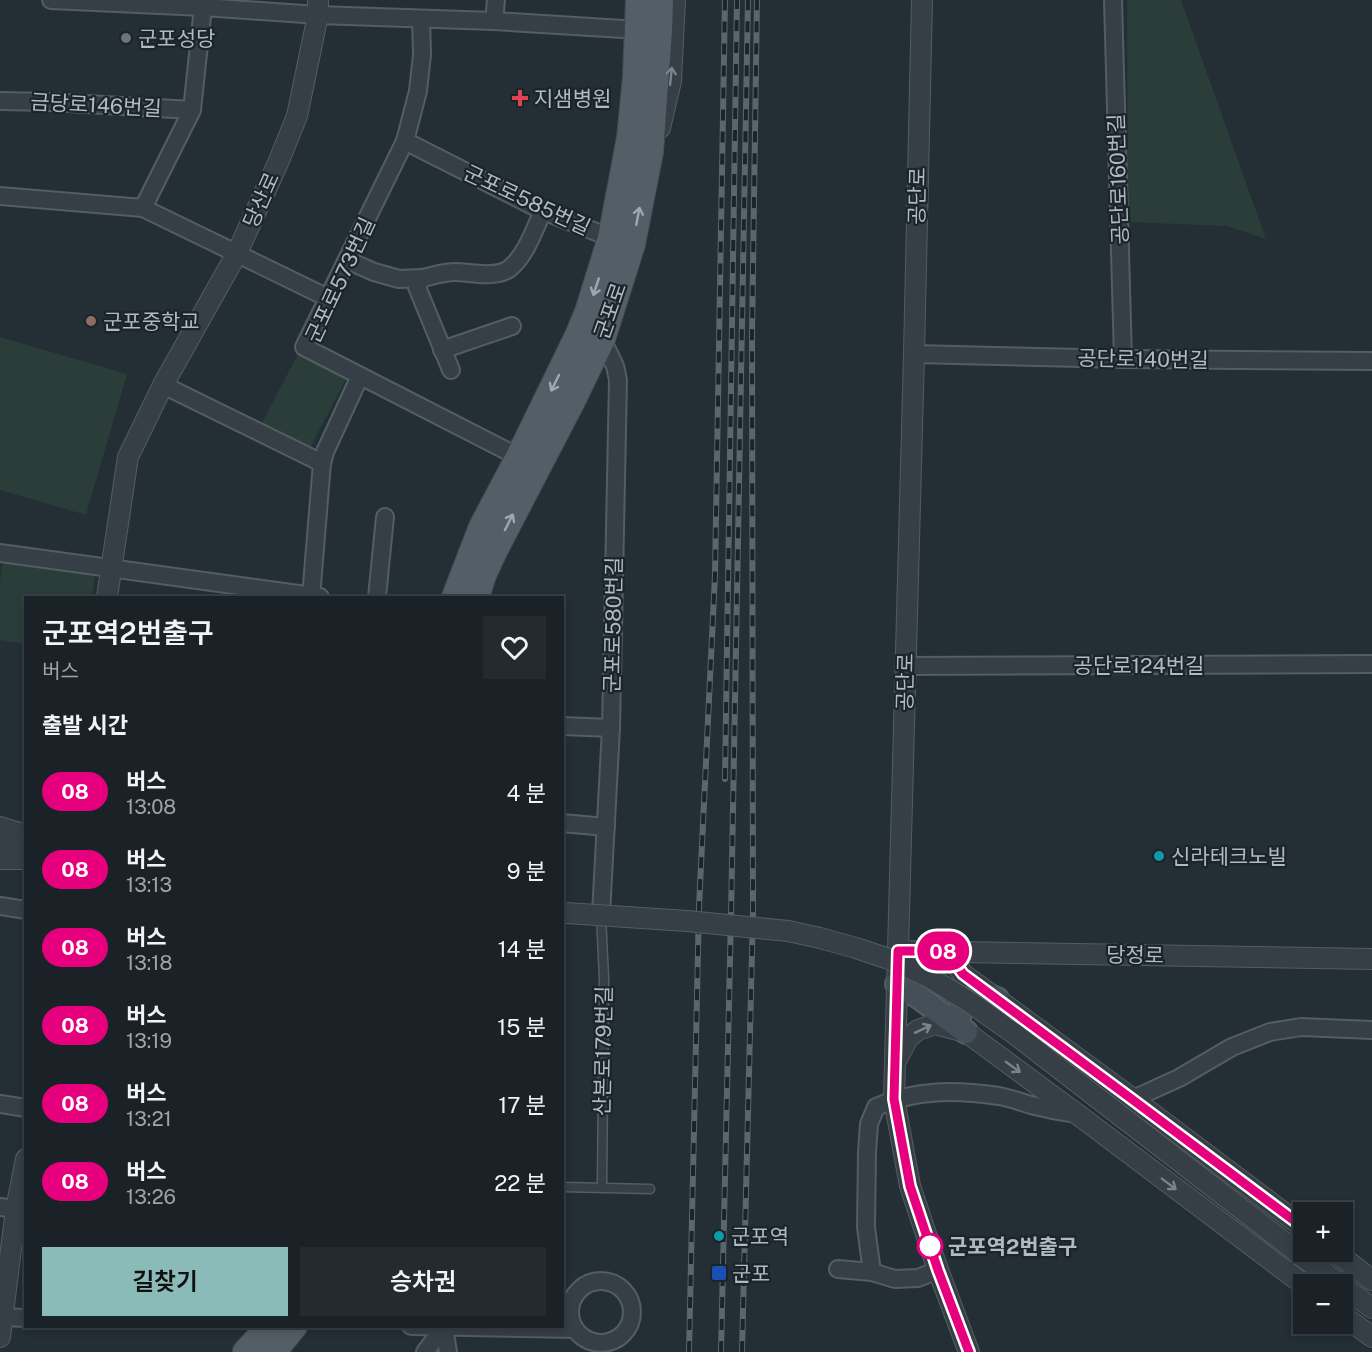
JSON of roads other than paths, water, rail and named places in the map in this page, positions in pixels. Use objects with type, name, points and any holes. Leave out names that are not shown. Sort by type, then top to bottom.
[{"type":"main road","name":"군포로","points":[[454,596],[482,527],[519,457],[585,320],[611,238],[630,138],[636,77],[639,0]]},
{"type":"main road","name":"군포로","points":[[479,586],[505,529],[602,339],[623,272],[636,226],[650,152],[660,0]]},
{"type":"main road","points":[[479,586],[476,578],[471,577],[470,574],[481,542],[482,527]]},
{"type":"main road","points":[[897,984],[966,1032]]},
{"type":"main road","points":[[966,1032],[959,1021],[962,1002],[973,993],[983,993],[997,999]]},
{"type":"main road","points":[[246,1352],[268,1328]]},
{"type":"main road","points":[[273,1352],[292,1328]]},
{"type":"street","points":[[51,0],[318,8],[421,19],[639,30]]},
{"type":"street","points":[[494,21],[496,0]]},
{"type":"street","points":[[650,152],[663,122],[671,81],[675,0]]},
{"type":"street","name":"공단로","points":[[922,0],[894,1099],[910,1186],[969,1352]]},
{"type":"street","name":"공단로160번길","points":[[1113,0],[1123,359]]},
{"type":"street","points":[[143,208],[192,110],[202,3]]},
{"type":"street","name":"당산로","points":[[106,596],[128,457],[163,385],[237,253],[278,163],[297,116],[318,8]]},
{"type":"street","name":"군포로573번길","points":[[421,19],[422,55],[418,92],[405,141],[304,347],[519,457]]},
{"type":"street","name":"금당로146번길","points":[[0,101],[192,110]]},
{"type":"street","name":"군포로585번길","points":[[405,141],[543,211],[623,244],[620,263],[623,272]]},
{"type":"street","points":[[0,196],[143,208],[328,298]]},
{"type":"street","points":[[347,260],[374,272],[399,279],[422,278],[454,272],[473,274],[503,272],[511,267],[522,254],[543,211]]},
{"type":"street","points":[[422,278],[417,287],[452,370]]},
{"type":"street","points":[[442,350],[512,326]]},
{"type":"street","name":"군포로580번길","points":[[601,914],[611,728],[618,380],[615,366],[602,339]]},
{"type":"street","name":"공단로140번길","points":[[914,354],[1123,359],[1372,361]]},
{"type":"street","points":[[314,596],[322,463],[360,376]]},
{"type":"street","points":[[163,385],[322,463]]},
{"type":"street","points":[[377,596],[385,517]]},
{"type":"street","points":[[0,553],[111,569],[234,591],[301,596]]},
{"type":"street","name":"공단로124번길","points":[[905,666],[1372,664]]},
{"type":"street","points":[[564,726],[611,728]]},
{"type":"street","points":[[564,823],[606,827]]},
{"type":"street","points":[[0,827],[24,834]]},
{"type":"street","points":[[0,843],[24,846]]},
{"type":"street","points":[[0,859],[24,859]]},
{"type":"street","points":[[0,906],[24,910]]},
{"type":"street","points":[[564,913],[687,921],[788,932],[856,948],[889,959],[927,976],[971,1003],[1016,1035],[1326,1274]]},
{"type":"street","name":"당정로","points":[[898,951],[1372,959]]},
{"type":"street","points":[[950,951],[963,974],[1293,1220]]},
{"type":"street","points":[[895,1062],[908,1038],[918,1030],[935,1024],[966,1032],[1293,1278]]},
{"type":"street","points":[[1133,1100],[1179,1078],[1232,1047],[1270,1032],[1301,1028],[1372,1030]]},
{"type":"street","points":[[872,1272],[866,1227],[867,1152],[869,1124],[876,1107],[894,1099],[927,1092],[952,1092],[1000,1096],[1050,1110],[1077,1114]]},
{"type":"street","points":[[0,1104],[24,1108]]},
{"type":"street","points":[[24,1164],[8,1208],[1,1324],[24,1318]]},
{"type":"street","points":[[1348,1262],[1372,1280]]},
{"type":"street","points":[[838,1269],[872,1272],[895,1279],[918,1278],[938,1270]]},
{"type":"street","points":[[599,1281],[612,1283],[621,1288],[627,1294],[633,1311],[630,1325],[624,1334],[607,1348],[564,1328],[570,1315],[574,1295],[589,1283],[599,1281]]},
{"type":"street","points":[[1353,1294],[1372,1308]]},
{"type":"street","points":[[1353,1323],[1372,1337]]},
{"type":"street","points":[[425,1352],[443,1328]]},
{"type":"street","points":[[444,1328],[448,1352]]},
{"type":"lane","name":"산본로179번길","points":[[601,914],[604,978],[602,1188]]},
{"type":"lane","points":[[564,1187],[650,1189]]},
{"type":"railway","points":[[689,1352],[699,907],[715,575],[725,0]]},
{"type":"railway","points":[[725,779],[737,0]]},
{"type":"railway","points":[[721,1352],[748,0]]},
{"type":"railway","points":[[742,1352],[753,913],[752,334],[757,0]]},
{"type":"place","name":"군포성당","points":[[126,38]]},
{"type":"place","name":"지샘병원","points":[[520,98]]},
{"type":"place","name":"군포중학교","points":[[91,321]]},
{"type":"place","name":"신라테크노빌","points":[[1159,856]]},
{"type":"place","name":"군포역","points":[[719,1236]]},
{"type":"place","name":"군포역2번출구","points":[[930,1246]]},
{"type":"place","name":"군포","points":[[719,1273]]}]
